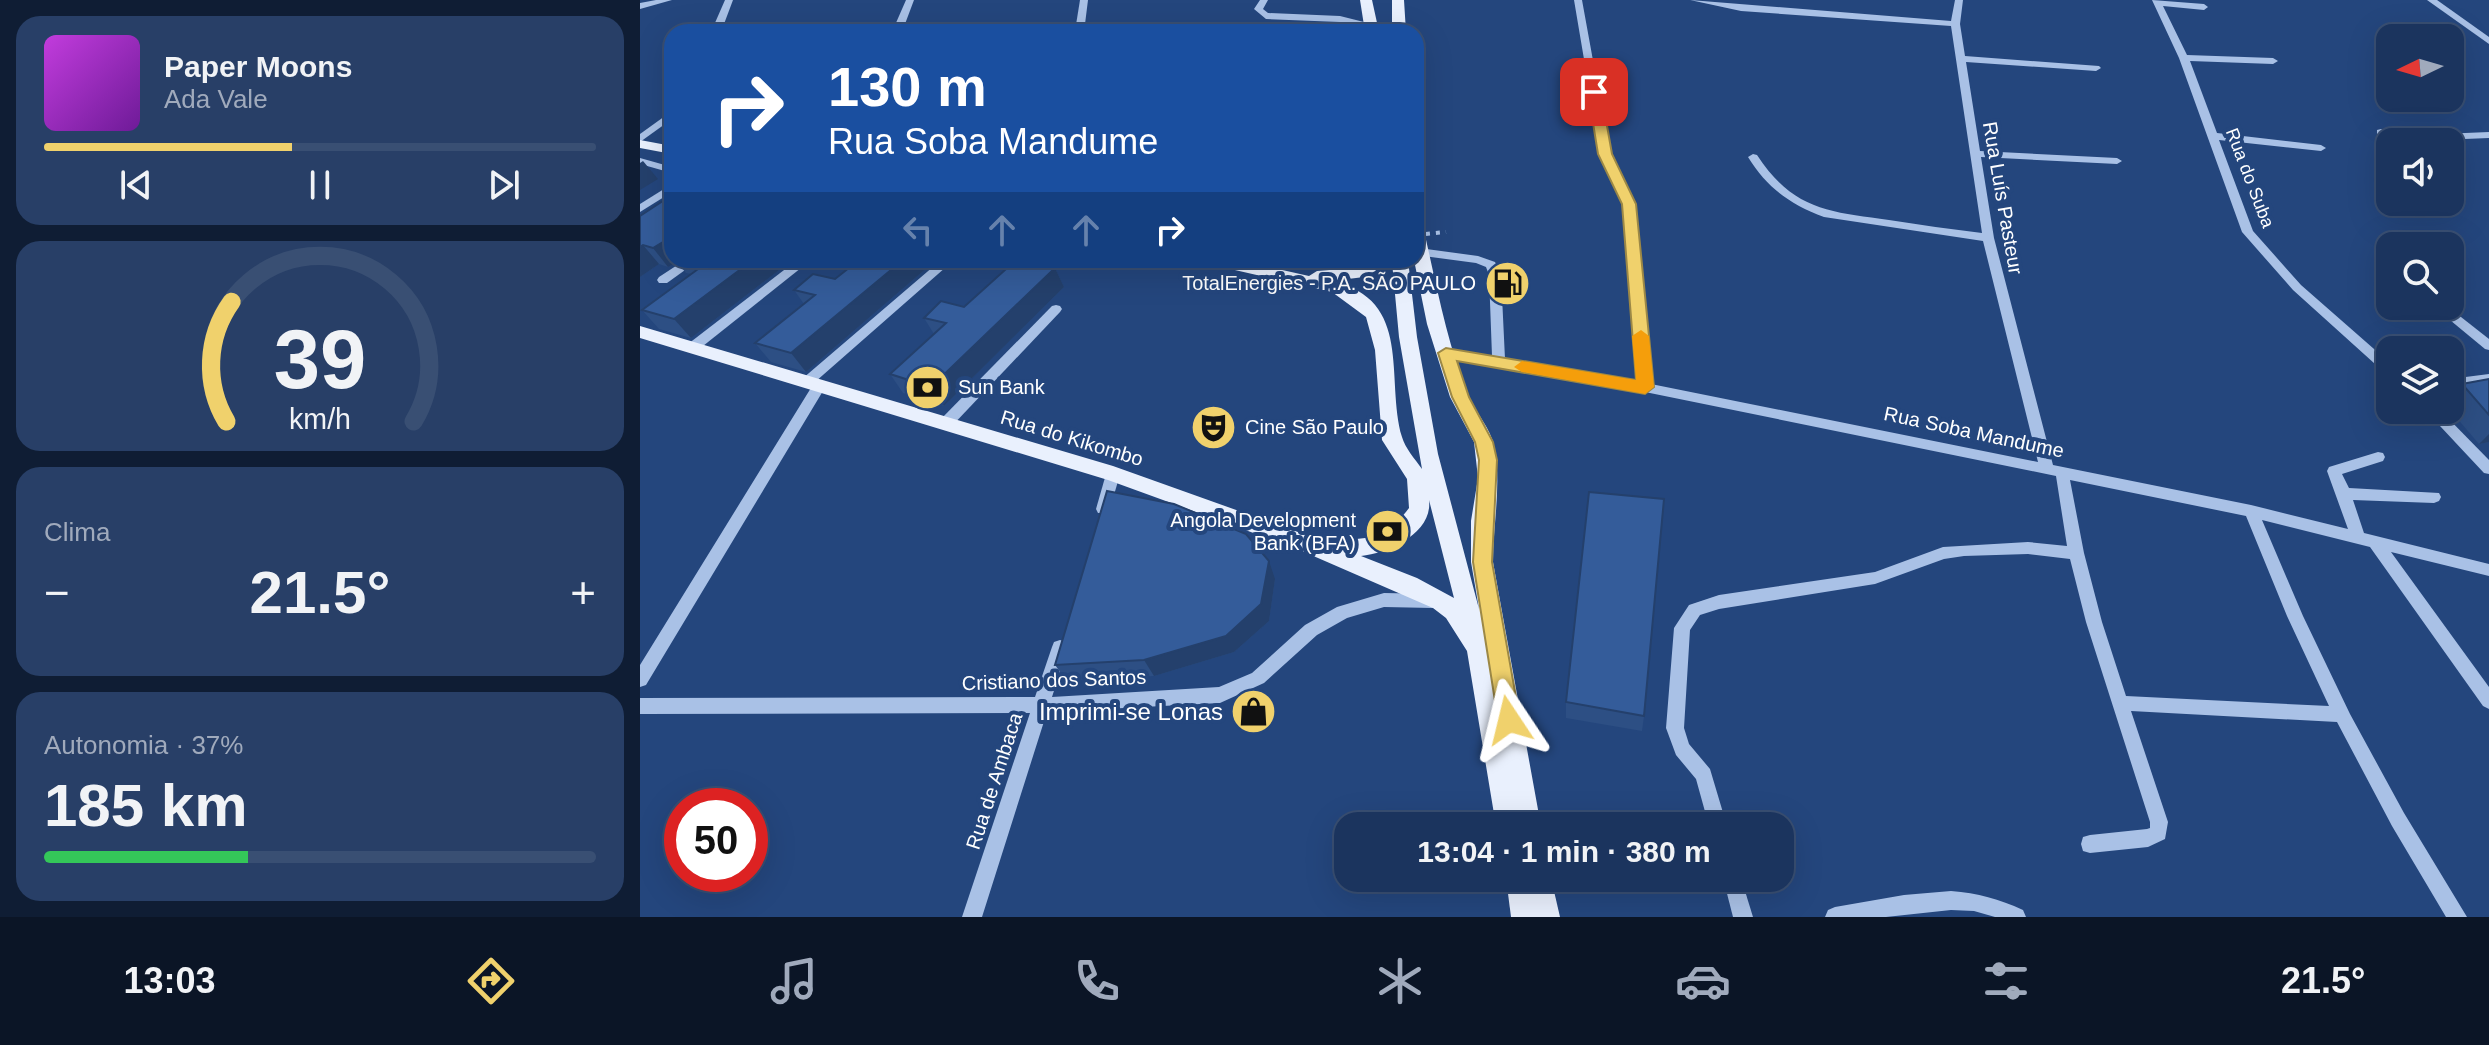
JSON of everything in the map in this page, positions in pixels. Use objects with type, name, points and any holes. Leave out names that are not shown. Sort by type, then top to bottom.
[{"type":"main road","points":[[1366,0],[1371,24]]},
{"type":"main road","points":[[1398,0],[1399,24]]},
{"type":"main road","points":[[640,142],[664,148]]},
{"type":"main road","points":[[1251,268],[1337,288],[1357,299],[1374,314],[1384,350],[1392,440],[1398,453],[1411,465],[1420,492],[1420,510],[1410,525],[1395,538],[1377,546],[1356,549],[1303,542]]},
{"type":"main road","points":[[1289,276],[1342,277],[1365,268]]},
{"type":"main road","points":[[1412,268],[1408,337],[1428,454],[1478,649],[1507,812]]},
{"type":"main road","points":[[1420,268],[1460,397],[1484,442],[1488,460],[1482,562],[1526,812]]},
{"type":"main road","name":"Rua do Kikombo","points":[[640,332],[1113,474],[1303,542]]},
{"type":"main road","points":[[1303,542],[1441,601],[1454,611],[1478,649]]},
{"type":"main road","points":[[1521,892],[1525,917]]},
{"type":"main road","points":[[1541,892],[1546,917]]},
{"type":"street","points":[[640,6],[668,0]]},
{"type":"street","points":[[719,24],[729,0]]},
{"type":"street","points":[[900,24],[910,0]]},
{"type":"street","points":[[1080,24],[1084,0]]},
{"type":"street","points":[[1264,0],[1258,9],[1266,16],[1340,19],[1356,24]]},
{"type":"street","points":[[1578,0],[1605,154],[1629,204],[1645,387]]},
{"type":"street","points":[[1694,0],[1741,8],[1955,24],[1959,0]]},
{"type":"street","points":[[2431,0],[2489,41]]},
{"type":"street","points":[[2157,1],[2204,7]]},
{"type":"street","name":"Rua do Suba","points":[[2157,1],[2184,58],[2248,232],[2266,256],[2376,357]]},
{"type":"street","name":"Rua Luís Pasteur","points":[[1955,24],[1988,238],[2076,553],[2159,822],[2159,833],[2148,838],[2090,844]]},
{"type":"street","points":[[2184,58],[2273,61]]},
{"type":"street","points":[[1962,59],[2096,68]]},
{"type":"street","points":[[640,142],[664,121]]},
{"type":"street","points":[[2464,136],[2489,135]]},
{"type":"street","points":[[2214,136],[2321,148]]},
{"type":"street","points":[[1976,154],[2117,161]]},
{"type":"street","points":[[1753,157],[1766,180],[1803,206],[1828,215],[1988,238]]},
{"type":"street","points":[[640,161],[664,168]]},
{"type":"street","points":[[640,209],[664,192]]},
{"type":"street","points":[[1424,247],[1491,265],[1495,275],[1499,363]]},
{"type":"street","points":[[663,280],[681,268]]},
{"type":"street","points":[[693,347],[795,268]]},
{"type":"street","points":[[640,680],[813,384],[939,268]]},
{"type":"street","points":[[945,424],[1056,309]]},
{"type":"street","points":[[2456,320],[2489,346]]},
{"type":"street","name":"Rua Soba Mandume","points":[[1446,353],[1645,387],[2251,511],[2489,570]]},
{"type":"street","points":[[2464,382],[2489,379]]},
{"type":"street","points":[[2446,424],[2489,469]]},
{"type":"street","points":[[2359,539],[2334,471],[2378,457]]},
{"type":"street","points":[[1096,532],[1113,474]]},
{"type":"street","points":[[2344,494],[2434,497]]},
{"type":"street","points":[[2251,511],[2285,598],[2340,714],[2457,917]]},
{"type":"street","points":[[2376,543],[2489,701]]},
{"type":"street","points":[[1714,812],[1704,775],[1682,749],[1675,728],[1682,628],[1695,610],[1719,602],[1875,578],[1943,553],[2028,548],[2076,553]]},
{"type":"street","name":"Cristiano dos Santos","points":[[640,706],[1043,705],[1220,695],[1258,678],[1311,630],[1343,612],[1384,600],[1441,601]]},
{"type":"street","name":"Rua de Ambaca","points":[[972,917],[1065,633]]},
{"type":"street","points":[[2120,703],[2340,714]]},
{"type":"street","points":[[1736,892],[1743,917]]},
{"type":"street","points":[[1835,917],[1951,900],[1983,902],[2016,917]]},
{"type":"path","points":[[1424,240],[1446,232]]},
{"type":"building","points":[[664,200],[664,241],[653,248],[640,247],[640,216]]},
{"type":"building","points":[[700,268],[742,268],[674,319],[642,310]]},
{"type":"building","points":[[849,268],[893,268],[791,353],[755,343],[815,295],[794,290],[813,274],[835,279]]},
{"type":"building","points":[[1007,268],[1055,268],[931,387],[890,374],[946,323],[924,318],[941,301],[964,307]]},
{"type":"building","points":[[2489,379],[2489,415],[2464,386],[2464,384]]},
{"type":"building","points":[[1107,491],[1174,504],[1246,534],[1269,561],[1261,604],[1226,636],[1144,660],[1055,665]]},
{"type":"building","points":[[1589,492],[1664,499],[1644,716],[1566,702]]},
{"type":"slow traffic","points":[[1522,367],[1645,387],[1641,336]]},
{"type":"place","name":"TotalEnergies - P.A. SÃO PAULO","points":[[1507,283]]},
{"type":"place","name":"Sun Bank","points":[[927,387]]},
{"type":"place","name":"Cine São Paulo","points":[[1214,427]]},
{"type":"place","name":"Angola Development Bank (BFA)","points":[[1387,532]]},
{"type":"place","name":"Imprimi-se Lonas","points":[[1254,712]]},
{"type":"route","points":[[1509,720],[1482,562],[1482,521],[1488,460],[1484,442],[1460,397],[1446,353],[1645,387],[1629,204],[1605,154],[1594,92]]}]
